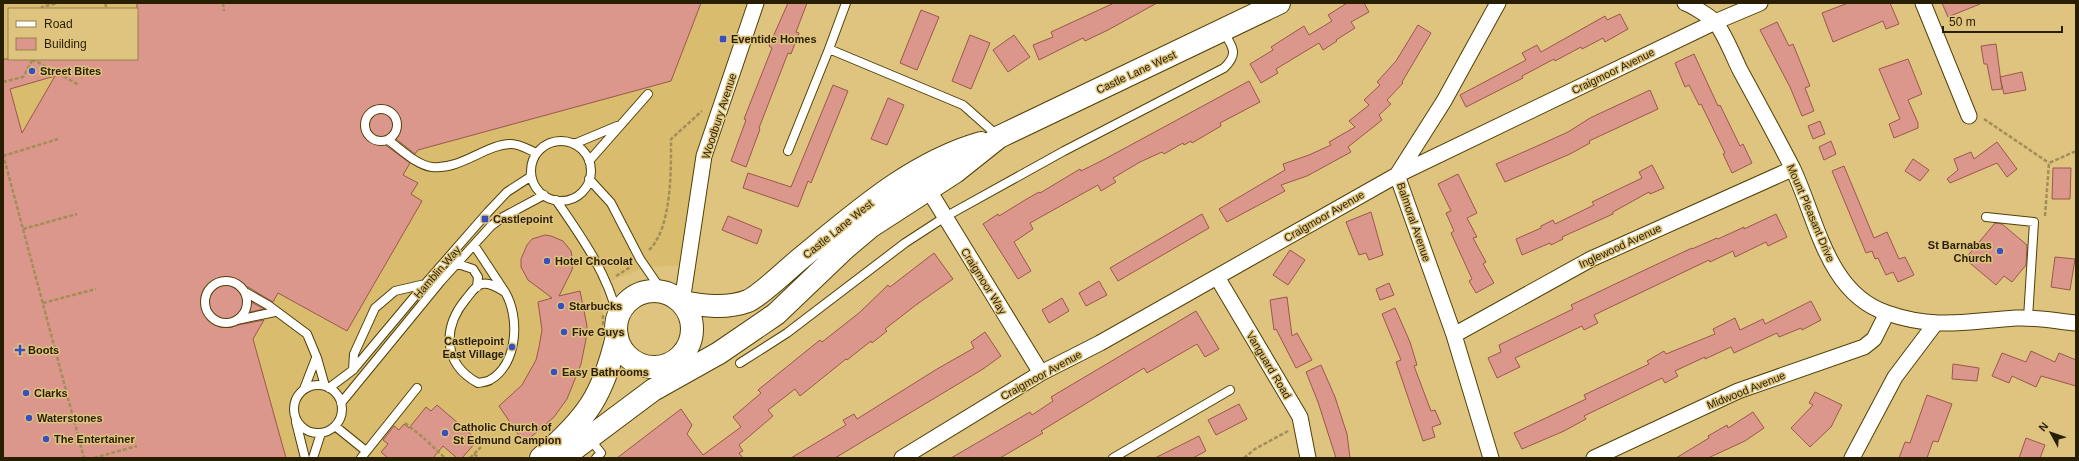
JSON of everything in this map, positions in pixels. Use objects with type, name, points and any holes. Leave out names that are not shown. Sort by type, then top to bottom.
[{"type":"main road","name":"Castle Lane West","points":[[682,302],[721,306],[750,300],[889,189],[918,171],[961,149],[996,138],[1279,3]]},
{"type":"main road","name":"Castle Lane West","points":[[562,458],[588,437],[653,390],[719,353],[776,314],[844,249],[870,227],[955,172],[996,138]]},
{"type":"main road","points":[[541,458],[579,422],[596,398],[609,369],[612,328],[623,308],[635,296],[651,291],[662,291],[673,295],[682,302],[692,323],[692,335],[688,346],[674,360]]},
{"type":"main road","points":[[612,328],[620,346],[627,355],[635,362],[645,366],[656,367],[674,360],[719,353]]},
{"type":"main road","name":"Castle Lane West","points":[[653,390],[674,360]]},
{"type":"street","name":"Woodbury Avenue","points":[[682,302],[704,156],[756,3]]},
{"type":"street","name":"Balmoral Avenue","points":[[1491,458],[1454,335],[1397,175],[1444,101],[1498,3]]},
{"type":"street","points":[[1685,3],[1715,22]]},
{"type":"street","name":"Craigmoor Avenue","points":[[902,458],[1041,373],[1100,343],[1397,175],[1715,22],[1760,3]]},
{"type":"street","points":[[1923,3],[1967,111]]},
{"type":"street","name":"Mount Pleasant Drive","points":[[1715,22],[1792,169],[1827,254],[1846,285],[1875,308],[1887,313],[1936,324],[2028,318],[2076,323]]},
{"type":"street","name":"Inglewood Avenue","points":[[1454,335],[1590,259],[1792,169]]},
{"type":"street","name":"Craigmoor Way","points":[[928,189],[1041,373]]},
{"type":"street","name":"Vanguard Road","points":[[1217,276],[1300,417],[1308,458]]},
{"type":"street","name":"Midwood Avenue","points":[[1594,458],[1738,391],[1864,347],[1874,339],[1887,313]]},
{"type":"street","points":[[1852,458],[1895,377],[1936,324]]},
{"type":"lane","points":[[788,151],[846,3]]},
{"type":"lane","points":[[740,363],[787,333],[905,243],[945,217],[1064,151],[1224,68],[1233,58],[1234,53],[1223,31]]},
{"type":"lane","points":[[829,49],[963,104],[996,138]]},
{"type":"lane","points":[[589,160],[648,94]]},
{"type":"lane","points":[[388,140],[395,134],[397,129],[396,118],[387,110],[377,110],[372,112],[366,119],[366,130],[374,140],[388,140],[417,161],[431,167],[452,164],[472,158],[497,146],[512,144],[537,153]]},
{"type":"lane","points":[[574,144],[620,125]]},
{"type":"lane","points":[[564,141],[574,144],[584,152],[589,160],[591,171],[589,179],[576,197],[568,200],[556,200],[544,195],[533,182],[531,173],[533,161],[537,153],[544,146],[554,142],[564,141]]},
{"type":"lane","name":"Hamblin Way","points":[[304,389],[318,385],[327,387],[353,370],[488,212],[507,192],[530,177],[531,173]]},
{"type":"lane","points":[[589,179],[611,203],[620,224],[640,259],[662,291]]},
{"type":"lane","name":"Hamblin Way","points":[[341,402],[441,281],[491,226],[503,217],[544,195]]},
{"type":"lane","points":[[556,200],[586,244],[612,295],[612,328]]},
{"type":"lane","points":[[1986,218],[2034,222],[2028,318]]},
{"type":"lane","points":[[474,245],[505,292],[514,315],[515,328],[513,347],[502,369],[490,380],[478,383],[466,376],[454,360],[449,343],[451,324],[462,304],[477,287],[483,284],[489,284],[505,292]]},
{"type":"lane","points":[[458,264],[473,269],[478,277],[477,287]]},
{"type":"lane","points":[[275,312],[226,323],[214,320],[206,309],[205,296],[213,285],[226,281],[237,284],[244,292],[261,300],[306,334],[317,358],[327,387],[338,397],[341,402],[341,415],[335,426],[321,433],[305,430],[295,416]]},
{"type":"lane","name":"Hamblin Way","points":[[353,370],[354,354],[375,308],[395,291],[425,284]]},
{"type":"lane","points":[[237,320],[246,307],[244,292]]},
{"type":"lane","points":[[306,458],[295,416],[295,401],[304,389],[317,358]]},
{"type":"lane","points":[[335,426],[364,455],[417,388]]},
{"type":"lane","points":[[1112,458],[1230,390]]},
{"type":"lane","points":[[313,458],[321,433]]},
{"type":"lane","points":[[588,437],[601,453],[596,458]]},
{"type":"path","points":[[42,8],[57,3]]},
{"type":"path","points":[[223,3],[224,11]]},
{"type":"path","points":[[3,82],[23,77],[32,60]]},
{"type":"path","points":[[35,60],[79,85]]},
{"type":"path","points":[[612,328],[603,313],[600,290],[606,283],[629,269],[656,243],[666,218],[670,139],[704,109]]},
{"type":"path","points":[[1967,111],[2049,163]]},
{"type":"path","points":[[58,139],[3,155],[84,458]]},
{"type":"path","points":[[23,229],[77,214]]},
{"type":"path","points":[[43,302],[96,289]]},
{"type":"path","points":[[396,415],[446,458]]},
{"type":"path","points":[[1244,458],[1255,449],[1302,424]]},
{"type":"path","points":[[94,458],[137,446]]},
{"type":"path","points":[[470,458],[481,447]]},
{"type":"path","points":[[474,454],[480,458]]},
{"type":"shaded area","points":[[3,3],[758,3],[704,156],[689,265],[646,267],[606,283],[600,290],[603,313],[603,332],[600,356],[593,380],[571,417],[524,458],[3,458]]},
{"type":"building","points":[[137,3],[701,3],[671,81],[418,150],[415,154],[391,135],[384,136],[384,144],[410,163],[403,175],[418,183],[411,194],[422,201],[347,331],[278,293],[273,302],[248,287],[240,289],[242,297],[264,309],[236,315],[232,321],[233,324],[238,325],[264,320],[253,339],[286,458],[3,458],[3,59],[138,60]],"holes":[[[55,76],[22,133],[10,89]]]},
{"type":"building","points":[[788,3],[807,3],[796,32],[799,33],[791,54],[788,53],[759,128],[760,129],[746,167],[731,161],[746,120],[744,119],[772,48],[769,46]]},
{"type":"building","points":[[1114,3],[1157,3],[1108,30],[1085,41],[1083,38],[1039,60],[1033,45],[1053,37],[1051,32]]},
{"type":"building","points":[[1347,3],[1364,3],[1369,12],[1351,22],[1355,28],[1336,40],[1337,41],[1323,50],[1319,43],[1276,69],[1278,73],[1261,83],[1250,64],[1273,50],[1271,47],[1304,26],[1309,35],[1332,21],[1328,15]]},
{"type":"building","points":[[1848,3],[1890,3],[1899,24],[1886,29],[1883,21],[1833,42],[1822,13]]},
{"type":"building","points":[[1942,3],[1980,3],[1980,4],[1948,17]]},
{"type":"building","points":[[921,10],[939,17],[917,70],[900,63]]},
{"type":"building","points":[[1620,14],[1628,29],[1605,42],[1603,38],[1582,49],[1581,47],[1555,61],[1554,59],[1522,76],[1523,78],[1466,107],[1460,95],[1526,60],[1522,53],[1537,45],[1541,52],[1605,16],[1607,20]]},
{"type":"building","points":[[1777,22],[1789,46],[1793,44],[1810,86],[1805,88],[1814,111],[1802,116],[1790,87],[1760,30]]},
{"type":"building","points":[[1418,25],[1431,33],[1402,82],[1403,83],[1387,100],[1391,104],[1379,115],[1382,120],[1348,147],[1351,152],[1307,176],[1281,185],[1285,191],[1227,222],[1219,209],[1285,170],[1283,164],[1309,155],[1331,145],[1329,142],[1355,127],[1349,121],[1369,105],[1364,100],[1380,85],[1377,82],[1396,61]]},
{"type":"building","points":[[970,35],[990,43],[971,89],[952,81]]},
{"type":"building","points":[[1014,35],[1030,57],[1008,72],[993,50]]},
{"type":"building","points":[[1996,44],[2002,89],[1992,90],[1987,64],[1984,64],[1981,46]]},
{"type":"building","points":[[1694,54],[1718,106],[1720,105],[1740,146],[1743,144],[1752,163],[1732,173],[1723,154],[1725,153],[1701,104],[1699,105],[1689,85],[1685,87],[1675,63]]},
{"type":"building","points":[[1908,59],[1922,94],[1908,100],[1918,123],[1918,128],[1894,138],[1889,124],[1900,119],[1879,69]]},
{"type":"building","points":[[2022,72],[2026,90],[2004,94],[2000,77]]},
{"type":"building","points":[[1249,81],[1260,102],[1220,123],[1221,126],[1192,143],[1191,141],[1184,145],[1183,143],[1164,154],[1162,152],[1140,162],[1113,178],[1116,182],[1101,191],[1098,185],[1030,223],[1033,229],[1014,242],[1031,271],[1018,279],[983,224],[998,214],[999,216],[1080,169],[1081,171],[1103,160]]},
{"type":"building","points":[[833,85],[848,91],[811,183],[808,181],[798,207],[743,188],[748,173],[791,187]]},
{"type":"building","points":[[1650,90],[1658,109],[1589,141],[1590,143],[1570,154],[1505,182],[1496,164],[1568,132],[1590,118]]},
{"type":"building","points":[[888,98],[904,105],[887,145],[871,139]]},
{"type":"building","points":[[1820,121],[1825,134],[1813,139],[1808,126]]},
{"type":"building","points":[[1831,141],[1836,154],[1824,160],[1819,147]]},
{"type":"building","points":[[1997,142],[2017,169],[2007,177],[1997,163],[1950,183],[1947,179],[1958,170],[1954,159],[1971,152],[1974,159]]},
{"type":"building","points":[[1913,159],[1929,170],[1920,181],[1905,171]]},
{"type":"building","points":[[1652,165],[1664,188],[1650,194],[1649,192],[1613,212],[1613,214],[1562,237],[1563,239],[1551,245],[1550,243],[1522,255],[1516,239],[1541,228],[1541,226],[1553,220],[1555,224],[1594,205],[1592,202],[1642,178],[1639,172]]},
{"type":"building","points":[[1844,166],[1874,238],[1887,232],[1899,259],[1905,257],[1914,275],[1898,282],[1893,272],[1886,275],[1878,258],[1875,259],[1872,251],[1866,253],[1832,171]]},
{"type":"building","points":[[2053,168],[2071,168],[2070,199],[2052,199]]},
{"type":"building","points":[[1458,174],[1477,213],[1467,218],[1477,237],[1473,238],[1486,262],[1483,264],[1494,283],[1476,293],[1469,281],[1472,279],[1451,233],[1454,231],[1446,213],[1451,211],[1438,184]]},
{"type":"building","points":[[1371,212],[1383,255],[1369,260],[1366,253],[1359,255],[1346,222]]},
{"type":"building","points":[[1202,214],[1209,228],[1118,281],[1110,268]]},
{"type":"building","points":[[1776,214],[1787,237],[1768,246],[1766,242],[1735,257],[1733,251],[1710,262],[1709,260],[1594,315],[1598,323],[1584,330],[1582,326],[1515,358],[1520,367],[1497,378],[1488,358],[1501,352],[1499,345],[1573,309],[1571,305],[1651,267],[1692,248],[1717,238],[1718,239],[1744,227],[1744,229]]},
{"type":"building","points":[[728,216],[762,230],[757,244],[722,230]]},
{"type":"building","name":"St Barnabas Church","points":[[1995,223],[2002,224],[2027,245],[2026,265],[2012,282],[2004,276],[1996,285],[1965,259]]},
{"type":"building","points":[[545,235],[563,241],[571,251],[573,263],[572,270],[559,296],[580,291],[587,326],[586,339],[581,364],[567,399],[554,417],[524,443],[499,406],[522,385],[536,360],[542,330],[538,302],[552,298],[528,280],[521,267],[521,259],[527,245],[532,239]]},
{"type":"building","points":[[1290,250],[1305,260],[1288,285],[1273,275]]},
{"type":"building","points":[[934,253],[953,279],[916,305],[885,329],[887,331],[872,343],[871,341],[847,360],[846,359],[800,396],[795,389],[768,410],[773,416],[739,445],[743,451],[739,453],[743,458],[617,458],[681,409],[692,425],[687,434],[703,455],[741,427],[733,417],[761,393],[758,390],[820,340],[822,342],[859,313],[888,285],[890,287]]},
{"type":"building","points":[[2055,257],[2075,259],[2070,290],[2051,287]]},
{"type":"building","points":[[1099,281],[1107,295],[1086,306],[1079,293]]},
{"type":"building","points":[[1389,283],[1394,295],[1380,300],[1376,289]]},
{"type":"building","points":[[1287,297],[1292,336],[1297,333],[1312,360],[1296,368],[1276,329],[1274,330],[1270,300]]},
{"type":"building","points":[[1062,298],[1069,311],[1049,323],[1042,310]]},
{"type":"building","points":[[1811,301],[1821,320],[1802,330],[1801,328],[1779,337],[1777,333],[1734,353],[1731,347],[1705,359],[1705,357],[1675,371],[1678,376],[1665,383],[1662,378],[1584,416],[1586,419],[1564,431],[1522,449],[1514,433],[1586,399],[1584,395],[1649,364],[1647,361],[1664,351],[1666,354],[1715,334],[1713,329],[1735,318],[1740,330],[1763,319],[1765,324]]},
{"type":"building","points":[[1395,308],[1410,342],[1417,365],[1414,366],[1431,411],[1435,410],[1441,424],[1432,427],[1435,437],[1423,441],[1396,362],[1401,360],[1382,314]]},
{"type":"building","points":[[1196,311],[1219,349],[1205,357],[1197,344],[1147,373],[1144,368],[1041,431],[1043,433],[1000,458],[951,458],[1030,412],[1032,415],[1053,401],[1051,397]]},
{"type":"building","points":[[985,332],[1001,356],[983,369],[835,458],[791,458],[846,425],[843,420],[854,414],[857,419],[937,369],[974,348],[971,342]]},
{"type":"building","points":[[2031,351],[2055,362],[2059,353],[2076,360],[2076,386],[2041,376],[2036,387],[2012,376],[2009,383],[1992,376],[2002,353],[2026,362]]},
{"type":"building","points":[[1953,364],[1979,368],[1977,381],[1952,379]]},
{"type":"building","points":[[1321,365],[1335,397],[1347,434],[1350,458],[1336,458],[1318,402],[1306,372]]},
{"type":"building","points":[[1815,392],[1842,405],[1831,427],[1810,447],[1791,428],[1813,405],[1809,403]]},
{"type":"building","points":[[1927,395],[1952,404],[1938,442],[1933,441],[1927,458],[1899,458],[1905,442],[1910,443]]},
{"type":"building","points":[[1239,404],[1247,419],[1216,435],[1208,420]]},
{"type":"building","name":"Catholic Church of St Edmund Campion","points":[[437,405],[473,436],[472,438],[476,442],[462,458],[457,458],[443,446],[433,458],[388,458],[381,452],[388,444],[383,440],[394,426],[399,430],[404,424],[409,428],[426,407],[431,411]]},
{"type":"building","points":[[1753,412],[1764,428],[1745,441],[1708,458],[1676,458],[1709,438],[1708,436],[1727,425],[1728,428]]},
{"type":"building","points":[[1199,436],[1206,451],[1193,458],[1155,458]]},
{"type":"building","points":[[2026,438],[2045,445],[2040,458],[2019,458]]},
{"type":"place","name":"Eventide Homes","points":[[723,39]]},
{"type":"place","name":"Street Bites","points":[[32,71]]},
{"type":"place","name":"Castlepoint","points":[[485,219]]},
{"type":"place","name":"St Barnabas Church","points":[[2000,251]]},
{"type":"place","name":"Hotel Chocolat","points":[[547,261]]},
{"type":"place","name":"Starbucks","points":[[561,306]]},
{"type":"place","name":"Five Guys","points":[[564,332]]},
{"type":"place","name":"Castlepoint East Village","points":[[512,347]]},
{"type":"place","name":"Boots","points":[[20,350]]},
{"type":"place","name":"Easy Bathrooms","points":[[554,372]]},
{"type":"place","name":"Clarks","points":[[26,393]]},
{"type":"place","name":"Waterstones","points":[[29,418]]},
{"type":"place","name":"Catholic Church of St Edmund Campion","points":[[445,433]]},
{"type":"place","name":"The Entertainer","points":[[46,439]]}]
